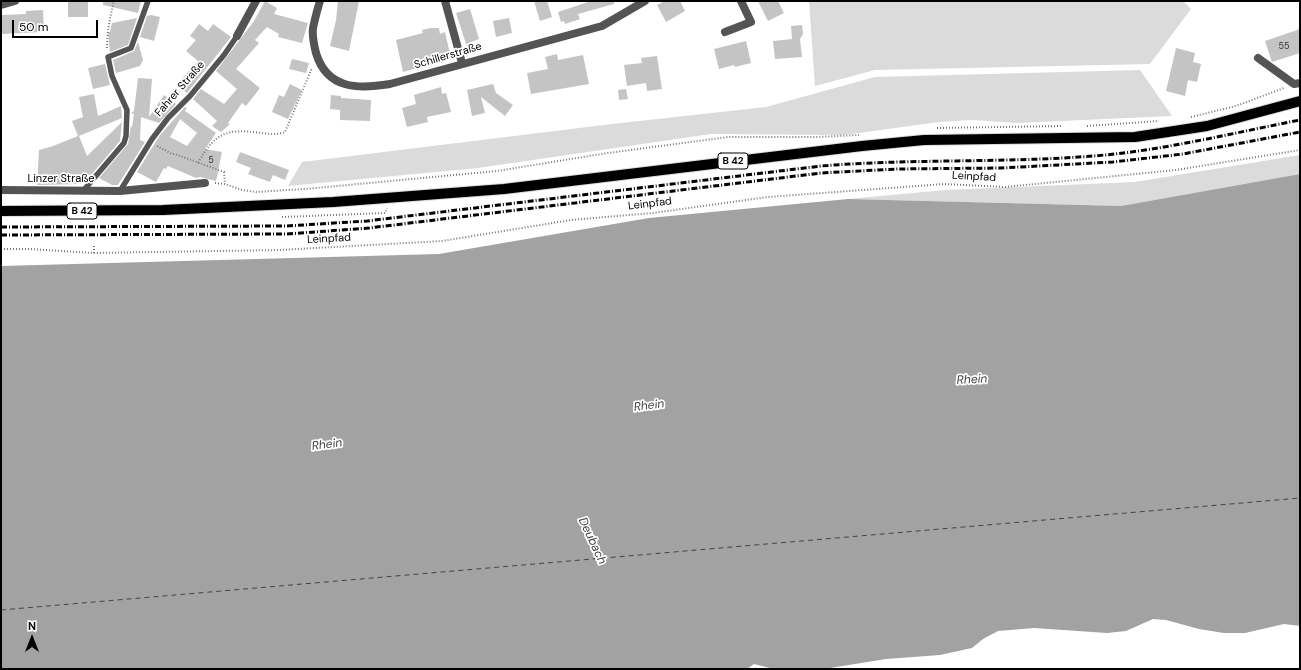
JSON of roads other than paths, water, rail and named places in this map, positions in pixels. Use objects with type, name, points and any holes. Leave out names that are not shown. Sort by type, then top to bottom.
[{"type":"main road","name":"B 42","points":[[1,212],[163,210],[332,202],[504,189],[855,146],[924,140],[1135,136],[1207,126],[1300,101]]},
{"type":"street","points":[[2,4],[15,1]]},
{"type":"street","name":"Fahrer Straße","points":[[237,36],[256,1]]},
{"type":"street","name":"Schillerstraße","points":[[320,1],[313,30],[317,57],[326,73],[338,82],[354,87],[366,88],[390,84],[462,63],[602,26],[645,1]]},
{"type":"street","points":[[445,1],[462,63]]},
{"type":"street","points":[[725,32],[750,22],[741,1]]},
{"type":"street","points":[[1258,58],[1297,84]]},
{"type":"street","name":"Linzer Straße","points":[[1,190],[120,191],[205,183]]},
{"type":"lane","points":[[83,191],[124,143],[126,136],[127,110],[112,76],[108,57],[131,48],[148,1]]},
{"type":"lane","name":"Fahrer Straße","points":[[120,191],[150,142],[168,118],[190,96],[224,55],[237,36]]},
{"type":"water","points":[[1300,174],[1300,626],[1284,624],[1245,633],[1224,633],[1199,629],[1166,620],[1153,619],[1126,631],[1107,633],[1034,628],[998,631],[983,639],[972,648],[940,655],[886,659],[824,669],[774,669],[754,664],[747,669],[1,669],[1,266],[439,254],[649,218],[848,199],[1121,206]]},
{"type":"railway","points":[[1,227],[286,226],[367,221],[821,166],[894,162],[1042,159],[1115,154],[1184,143],[1300,120]]},
{"type":"railway","points":[[1,235],[287,234],[369,228],[821,173],[897,169],[1001,168],[1113,162],[1183,154],[1300,132]]},
{"type":"water label","name":"Rhein","points":[[972,380]]},
{"type":"water label","name":"Rhein","points":[[649,406]]},
{"type":"water label","name":"Rhein","points":[[327,445]]},
{"type":"water label","name":"Deubach","points":[[592,541]]}]
